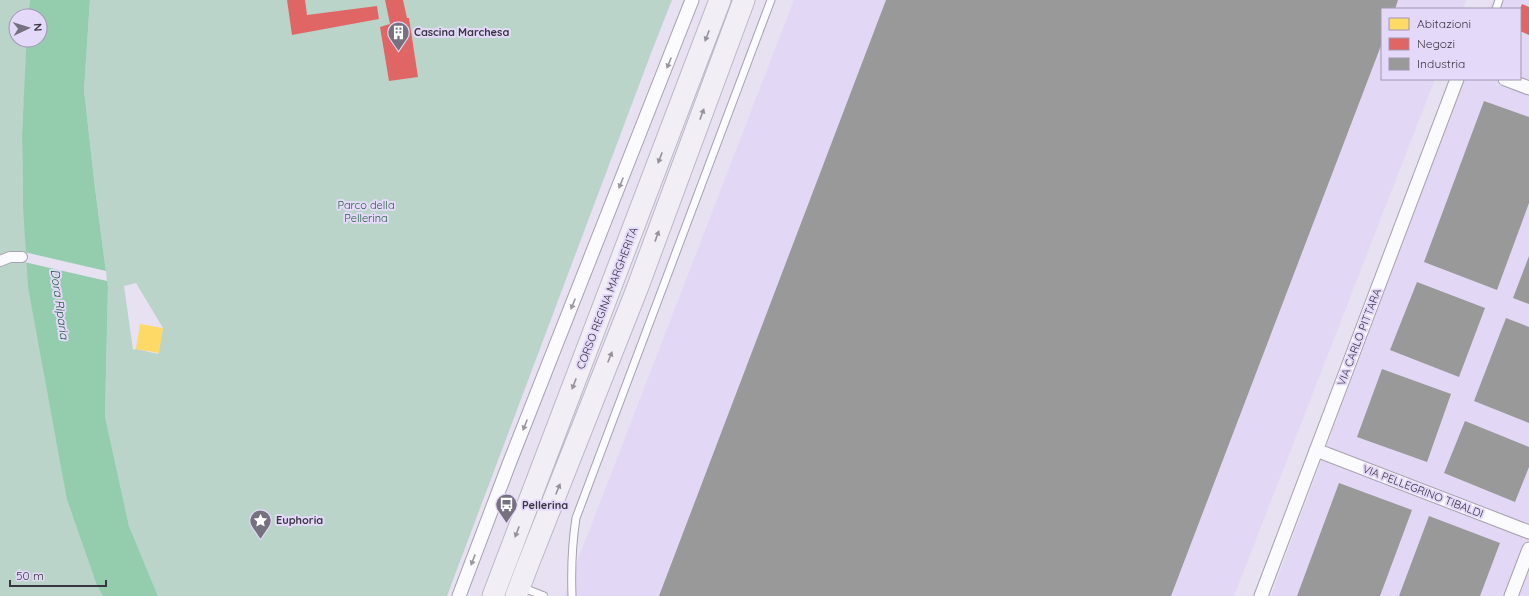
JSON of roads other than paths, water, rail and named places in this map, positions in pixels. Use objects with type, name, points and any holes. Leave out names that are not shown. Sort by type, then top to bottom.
[{"type":"main road","name":"CORSO REGINA MARGHERITA","points":[[493,596],[720,0]]},
{"type":"main road","points":[[518,591],[637,289],[744,0]]},
{"type":"street","points":[[461,594],[509,464],[692,0]]},
{"type":"street","name":"VIA CARLO PITTARA","points":[[1261,596],[1456,80]]},
{"type":"street","points":[[1508,80],[1529,88]]},
{"type":"street","points":[[0,261],[10,257],[22,257]]},
{"type":"street","name":"VIA PELLEGRINO TIBALDI","points":[[1316,450],[1529,532]]},
{"type":"street","points":[[1511,596],[1529,549]]},
{"type":"lane","points":[[572,596],[572,544],[576,518],[771,0]]},
{"type":"lane","points":[[518,591],[544,596]]},
{"type":"water","name":"Dora Riparia","points":[[30,0],[90,0],[84,90],[108,287],[105,416],[129,526],[158,596],[103,596],[97,586],[67,500],[28,287],[23,207],[22,134],[26,50],[26,48],[48,48],[48,8],[29,8]]},
{"type":"place","name":"Cascina Marchesa","points":[[399,52]]},
{"type":"place","name":"Pellerina","points":[[506,524]]},
{"type":"place","name":"Euphoria","points":[[261,540]]},
{"type":"park label","name":"Parco della Pellerina","points":[[366,211]]}]
